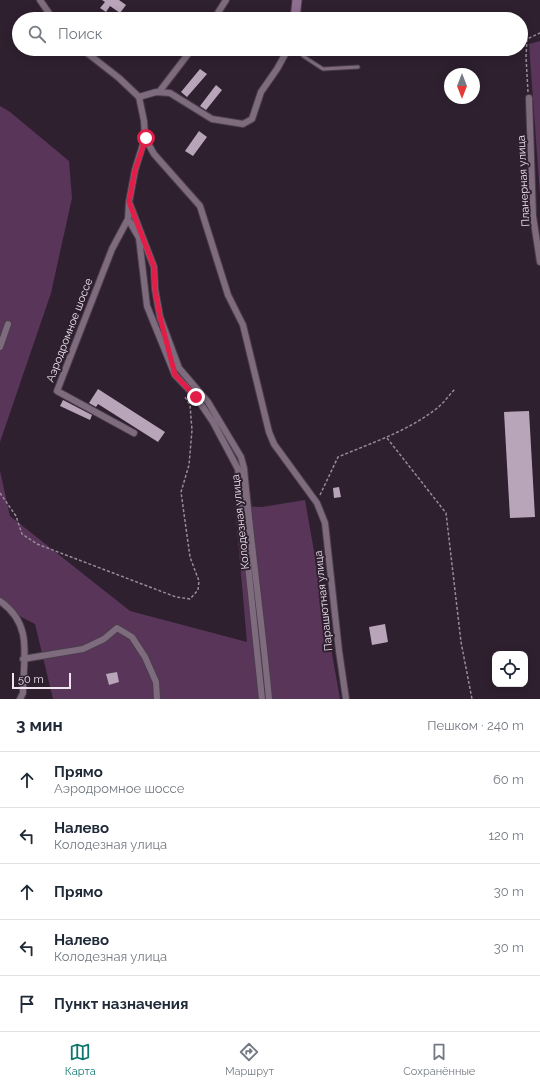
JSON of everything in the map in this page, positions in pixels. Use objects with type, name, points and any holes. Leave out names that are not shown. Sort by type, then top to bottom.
[{"type":"street","points":[[40,0],[48,12]]},
{"type":"street","points":[[218,12],[226,0]]},
{"type":"street","points":[[296,12],[297,0]]},
{"type":"street","points":[[91,56],[119,78],[139,97],[158,92],[170,93],[212,119],[243,124],[252,119],[261,92],[284,56]]},
{"type":"street","points":[[158,92],[186,56]]},
{"type":"street","name":"Аэродромное шоссе","points":[[134,433],[57,391],[112,249],[128,219],[129,202],[135,170],[146,138],[139,97]]},
{"type":"street","name":"Планерная улица","points":[[529,98],[533,216],[540,262]]},
{"type":"street","name":"Парашютная улица","points":[[146,138],[154,154],[200,206],[228,295],[243,325],[269,432],[274,444],[317,503],[324,523],[338,651],[346,699]]},
{"type":"street","name":"Колодезная улица","points":[[129,202],[154,267],[155,290],[160,317],[179,368],[208,402],[241,458],[244,468],[251,540],[264,633],[270,699]]},
{"type":"street","name":"Колодезная улица","points":[[128,219],[138,238],[146,306],[175,375],[196,397],[209,416],[238,469],[262,699]]},
{"type":"street","points":[[0,347],[8,324]]},
{"type":"street","points":[[0,601],[16,616],[22,626],[24,638],[23,693],[20,699]]},
{"type":"street","points":[[23,659],[82,649],[104,639],[117,628],[132,637],[145,657],[156,682],[157,699]]},
{"type":"lane","points":[[303,56],[323,69],[358,67]]},
{"type":"path","points":[[528,39],[540,33]]},
{"type":"path","points":[[526,56],[529,98]]},
{"type":"path","points":[[317,503],[338,457],[364,445],[387,438],[437,409],[455,389]]},
{"type":"path","points":[[0,493],[16,516],[22,534],[37,544],[176,597],[190,599],[198,590],[199,581],[190,557],[181,492],[188,466],[192,430],[190,405],[184,393]]},
{"type":"path","points":[[387,438],[446,513],[461,642],[472,699]]},
{"type":"shaded area","points":[[540,41],[540,195],[529,44]]},
{"type":"shaded area","points":[[0,106],[10,112],[69,161],[72,198],[51,293],[0,442]]},
{"type":"shaded area","points":[[0,471],[10,516],[130,611],[247,642],[235,506],[262,507],[305,500],[340,699],[53,699],[35,624],[0,606]]},
{"type":"building","points":[[102,0],[119,0],[126,5],[121,12],[110,6],[106,12],[100,8],[105,2]]},
{"type":"building","points":[[200,69],[207,74],[187,97],[181,92]]},
{"type":"building","points":[[216,85],[222,90],[206,110],[200,106]]},
{"type":"building","points":[[199,131],[207,137],[193,156],[185,151]]},
{"type":"building","points":[[98,389],[165,432],[158,442],[98,404],[96,407],[89,403]]},
{"type":"building","points":[[63,400],[92,415],[90,420],[60,406]]},
{"type":"building","points":[[529,411],[535,517],[510,518],[504,412]]},
{"type":"building","points":[[339,487],[341,497],[334,498],[333,488]]},
{"type":"building","points":[[385,624],[388,642],[372,645],[369,627]]},
{"type":"building","points":[[117,672],[119,682],[109,685],[106,674]]},
{"type":"route","points":[[146,138],[135,170],[129,202],[154,267],[155,290],[160,317],[168,342],[175,375],[196,397]]}]
